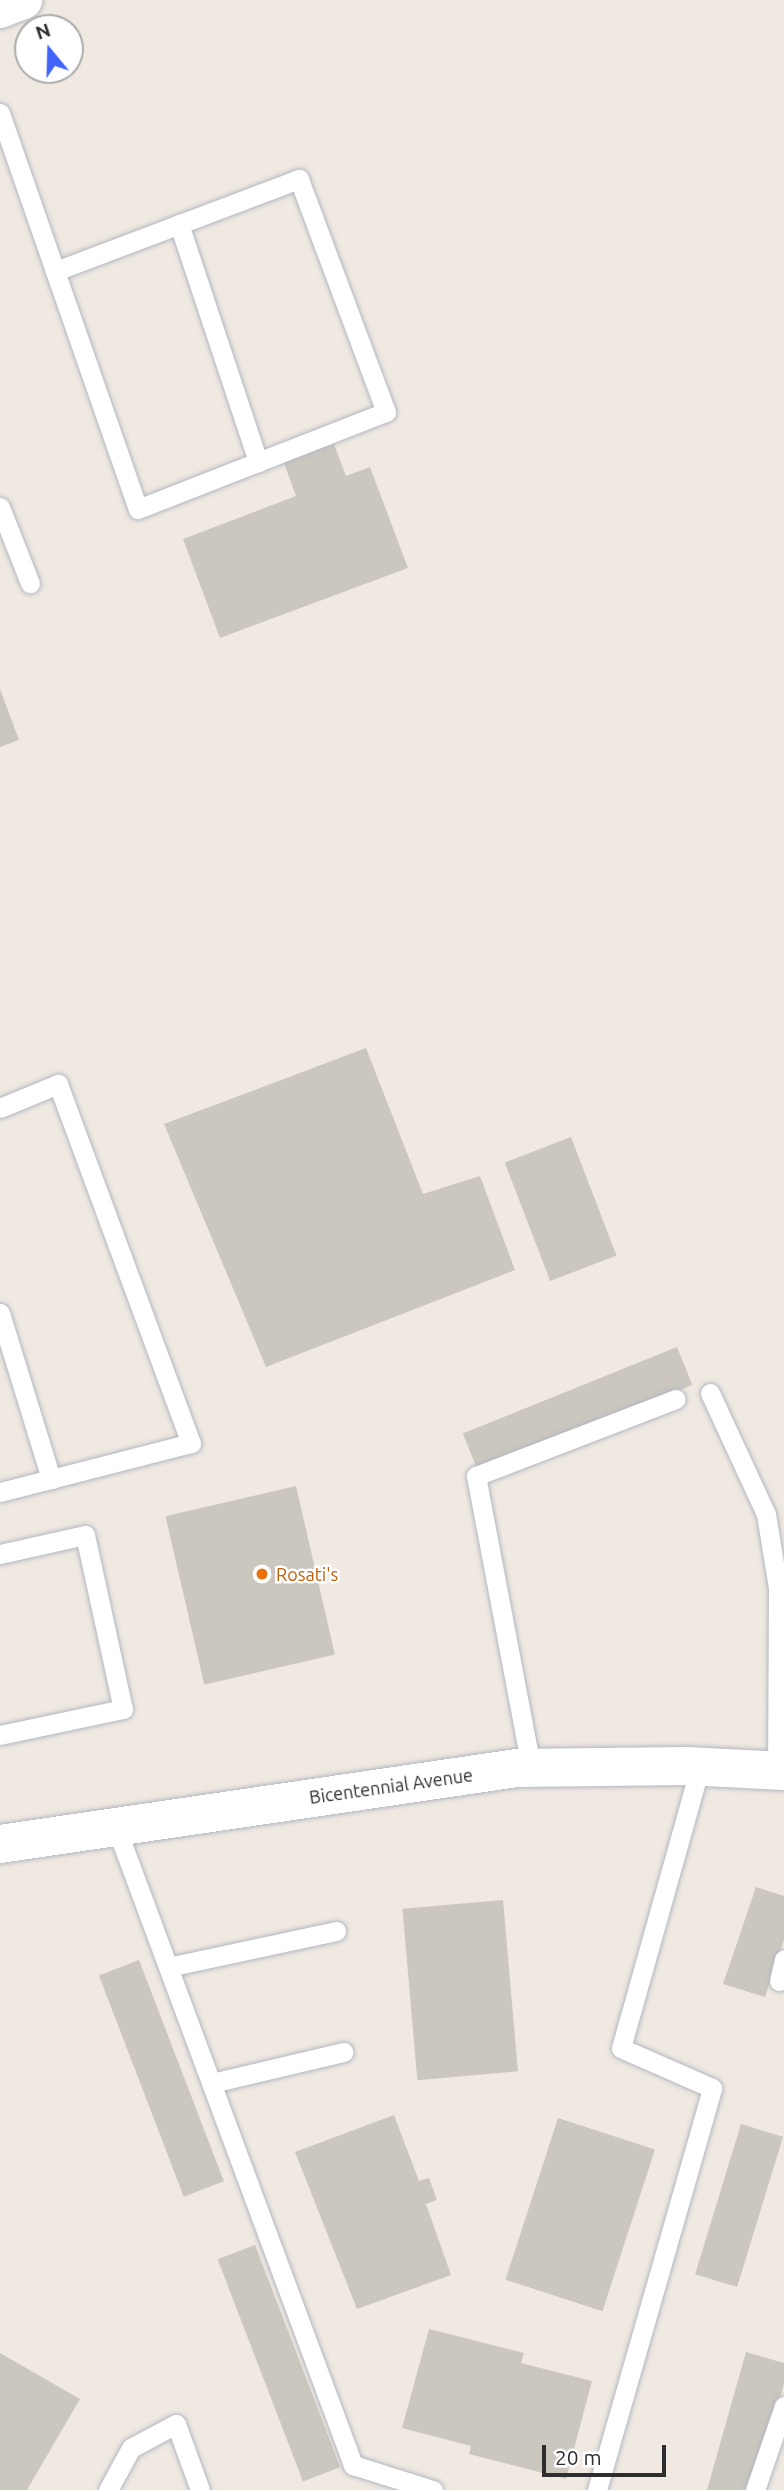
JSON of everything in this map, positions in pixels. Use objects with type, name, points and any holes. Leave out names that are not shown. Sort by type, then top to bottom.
[{"type":"street","points":[[0,9],[23,0]]},
{"type":"street","name":"Bicentennial Avenue","points":[[0,1844],[531,1768],[700,1767],[780,1771]]},
{"type":"lane","points":[[0,113],[55,271],[138,509],[386,412],[299,178],[55,271]]},
{"type":"lane","points":[[179,224],[258,462]]},
{"type":"lane","points":[[0,507],[30,583]]},
{"type":"lane","points":[[0,1108],[58,1084],[191,1443],[0,1492]]},
{"type":"lane","points":[[0,1313],[51,1479]]},
{"type":"lane","points":[[710,1393],[766,1514],[778,1588],[780,1771]]},
{"type":"lane","points":[[531,1768],[476,1476],[676,1399]]},
{"type":"lane","points":[[0,1554],[85,1535],[123,1709],[0,1735]]},
{"type":"lane","points":[[597,2490],[712,2088],[621,2048],[700,1767]]},
{"type":"lane","points":[[116,1827],[353,2465],[433,2490]]},
{"type":"lane","points":[[168,1967],[336,1931]]},
{"type":"lane","points":[[779,1981],[784,1960]]},
{"type":"lane","points":[[212,2083],[343,2052]]},
{"type":"lane","points":[[755,2490],[784,2406]]},
{"type":"lane","points":[[108,2490],[131,2448],[176,2424],[201,2490]]},
{"type":"building","points":[[334,444],[346,476],[370,467],[408,568],[220,638],[183,539],[296,496],[284,463]]},
{"type":"building","points":[[0,689],[19,740],[0,747]]},
{"type":"building","points":[[366,1048],[423,1194],[480,1176],[515,1270],[266,1367],[164,1124]]},
{"type":"building","points":[[571,1137],[617,1256],[550,1281],[505,1162]]},
{"type":"building","points":[[677,1347],[692,1385],[478,1472],[463,1434]]},
{"type":"building","points":[[296,1486],[335,1655],[204,1685],[165,1516]]},
{"type":"building","points":[[756,1887],[784,1896],[784,1940],[765,1997],[723,1984]]},
{"type":"building","points":[[503,1900],[518,2071],[417,2080],[402,1909]]},
{"type":"building","points":[[139,1960],[224,2181],[184,2197],[99,1975]]},
{"type":"building","points":[[394,2115],[419,2181],[429,2178],[437,2200],[426,2204],[451,2275],[357,2309],[295,2152]]},
{"type":"building","points":[[558,2118],[655,2150],[602,2311],[505,2280]]},
{"type":"building","points":[[741,2124],[783,2137],[737,2287],[695,2274]]},
{"type":"building","points":[[255,2245],[340,2467],[303,2482],[218,2259]]},
{"type":"building","points":[[429,2329],[524,2353],[521,2363],[592,2381],[566,2479],[469,2454],[471,2446],[402,2428]]},
{"type":"building","points":[[746,2352],[784,2363],[784,2384],[755,2490],[707,2490]]},
{"type":"building","points":[[0,2353],[80,2399],[27,2490],[0,2490]]},
{"type":"place","name":"Rosati's","points":[[262,1574]]}]
